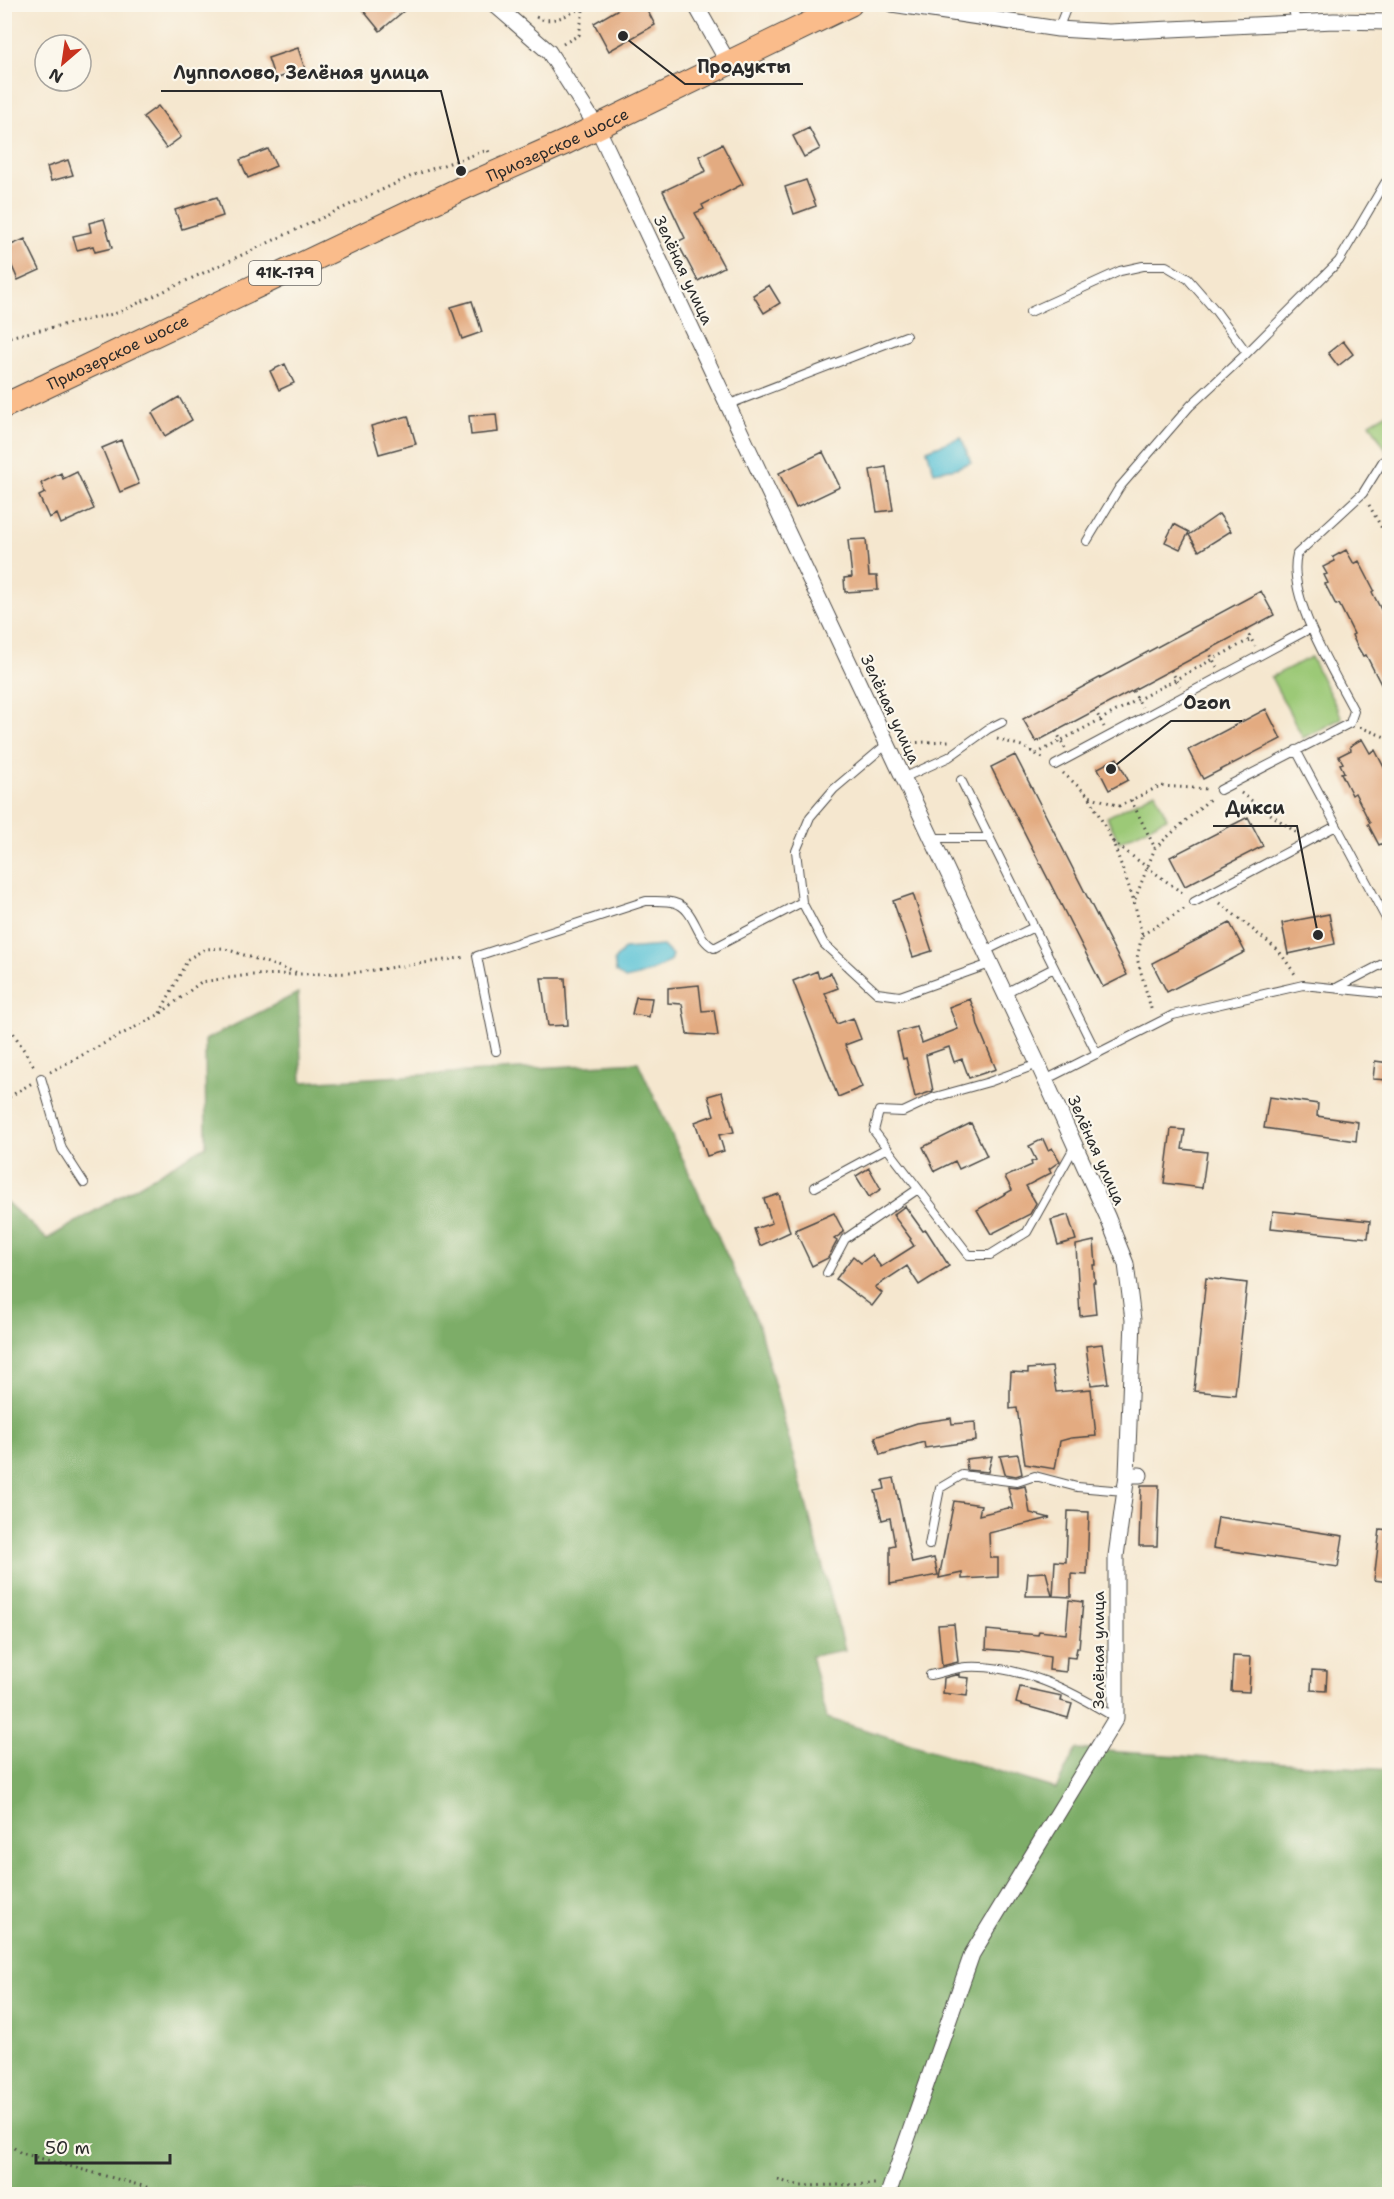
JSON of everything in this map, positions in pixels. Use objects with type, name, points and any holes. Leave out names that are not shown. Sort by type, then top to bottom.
[{"type":"main road","name":"Приозерское шоссе","points":[[4,406],[597,127],[850,4]]},
{"type":"street","name":"Зелёная улица","points":[[494,4],[549,52],[597,127],[1005,993],[1126,1264],[1133,1320],[1133,1475],[1124,1491],[1116,1556],[1116,1718]]},
{"type":"street","points":[[694,4],[729,64]]},
{"type":"street","points":[[892,4],[1058,29],[1109,32],[1334,21],[1389,22]]},
{"type":"street","points":[[890,2188],[972,1954],[1116,1718]]},
{"type":"lane","points":[[1058,29],[1068,4]]},
{"type":"lane","points":[[1291,4],[1297,23]]},
{"type":"lane","points":[[1087,542],[1119,488],[1190,406],[1339,261],[1389,179]]},
{"type":"lane","points":[[1030,312],[1120,271],[1143,266],[1166,266],[1188,279],[1247,353]]},
{"type":"lane","points":[[727,405],[906,336]]},
{"type":"lane","points":[[1220,790],[1350,723],[1354,711],[1311,628],[1298,589],[1294,565],[1297,554],[1362,493],[1383,461]]},
{"type":"lane","points":[[1055,765],[1311,628]]},
{"type":"lane","points":[[903,778],[949,757],[988,729],[1002,722]]},
{"type":"lane","points":[[888,744],[834,789],[810,817],[796,851],[802,902],[824,944],[877,993],[900,996],[988,957],[1034,927]]},
{"type":"lane","points":[[1296,750],[1389,926]]},
{"type":"lane","points":[[961,780],[1097,1054]]},
{"type":"lane","points":[[1194,902],[1336,826]]},
{"type":"lane","points":[[932,838],[989,838]]},
{"type":"lane","points":[[496,1051],[477,956],[646,901],[676,903],[688,912],[706,944],[714,948],[802,902]]},
{"type":"lane","points":[[1337,988],[1389,960]]},
{"type":"lane","points":[[1005,993],[1054,968]]},
{"type":"lane","points":[[1045,1080],[1173,1015],[1302,985],[1389,994]]},
{"type":"lane","points":[[1038,1064],[989,1082],[935,1097],[903,1112],[879,1111],[874,1131],[969,1255],[990,1255],[1027,1232],[1075,1146]]},
{"type":"lane","points":[[41,1078],[62,1149],[84,1183]]},
{"type":"lane","points":[[816,1186],[887,1148]]},
{"type":"lane","points":[[827,1274],[845,1239],[918,1189]]},
{"type":"lane","points":[[929,1545],[940,1488],[962,1475],[1017,1482],[1035,1476],[1077,1487],[1124,1491]]},
{"type":"lane","points":[[930,1675],[966,1667],[1014,1671],[1075,1694],[1116,1718]]},
{"type":"path","points":[[549,52],[579,35],[584,6]]},
{"type":"path","points":[[530,14],[546,21],[555,20],[584,6]]},
{"type":"path","points":[[4,338],[117,313],[424,171],[488,150],[499,172]]},
{"type":"path","points":[[1362,493],[1389,543]]},
{"type":"path","points":[[1036,754],[1251,639]]},
{"type":"path","points":[[1095,710],[1109,736]]},
{"type":"path","points":[[1350,723],[1389,739]]},
{"type":"path","points":[[1230,784],[1308,841]]},
{"type":"path","points":[[1134,901],[1155,848],[1220,790]]},
{"type":"path","points":[[1089,796],[1113,842],[1134,901],[1142,935],[1137,958],[1155,1024]]},
{"type":"path","points":[[1131,801],[1155,848]]},
{"type":"path","points":[[1113,842],[1194,902],[1142,935]]},
{"type":"path","points":[[1209,894],[1279,951],[1302,985]]},
{"type":"path","points":[[160,1014],[188,959],[205,949],[222,948],[301,974]]},
{"type":"path","points":[[4,1100],[160,1014],[201,982],[249,975],[352,973],[477,956]]},
{"type":"path","points":[[4,1018],[41,1078]]},
{"type":"path","points":[[4,2140],[21,2153],[172,2194]]},
{"type":"path","points":[[778,2180],[801,2187],[890,2188]]},
{"type":"green space","points":[[1389,412],[1389,455],[1370,423]]},
{"type":"green space","points":[[1311,657],[1342,718],[1303,738],[1271,677]]},
{"type":"green space","points":[[1155,792],[1167,818],[1119,842],[1107,817]]},
{"type":"green space","points":[[298,993],[302,1082],[638,1062],[758,1323],[845,1650],[811,1656],[827,1718],[1056,1789],[1076,1749],[1389,1770],[1389,2194],[5,2194],[4,1200],[47,1239],[206,1146],[205,1040]]},
{"type":"water","points":[[961,437],[971,462],[956,468],[934,472],[927,450]]},
{"type":"water","points":[[663,946],[672,955],[670,961],[659,968],[625,979],[616,972],[614,961],[624,949]]},
{"type":"building","points":[[358,4],[412,4],[380,31]]},
{"type":"building","points":[[627,4],[644,4],[655,25],[609,51],[594,23]]},
{"type":"building","points":[[298,48],[305,69],[275,79],[268,58]]},
{"type":"building","points":[[158,106],[181,137],[166,148],[143,117]]},
{"type":"building","points":[[809,128],[820,149],[804,157],[793,136]]},
{"type":"building","points":[[722,144],[743,184],[702,205],[704,209],[695,213],[724,267],[698,281],[677,242],[685,238],[663,191],[706,171],[699,156]]},
{"type":"building","points":[[268,149],[276,166],[248,178],[240,160]]},
{"type":"building","points":[[68,160],[73,175],[51,181],[47,167]]},
{"type":"building","points":[[806,180],[816,206],[794,214],[785,187]]},
{"type":"building","points":[[217,197],[223,216],[182,229],[175,210]]},
{"type":"building","points":[[104,219],[112,248],[95,252],[93,246],[77,250],[73,236],[91,232],[89,223]]},
{"type":"building","points":[[25,239],[40,270],[18,280],[4,248]]},
{"type":"building","points":[[769,285],[780,303],[764,313],[753,295]]},
{"type":"building","points":[[472,301],[482,332],[462,339],[451,307]]},
{"type":"building","points":[[1343,341],[1353,354],[1338,366],[1328,353]]},
{"type":"building","points":[[285,364],[294,383],[279,390],[270,371]]},
{"type":"building","points":[[179,397],[192,420],[165,436],[152,413]]},
{"type":"building","points":[[496,414],[498,432],[471,435],[469,416]]},
{"type":"building","points":[[408,416],[416,444],[379,454],[371,426]]},
{"type":"building","points":[[121,440],[139,484],[120,492],[102,448]]},
{"type":"building","points":[[823,452],[840,487],[796,508],[779,473]]},
{"type":"building","points":[[886,467],[893,510],[877,512],[870,470]]},
{"type":"building","points":[[77,472],[94,509],[61,524],[57,514],[49,518],[39,496],[45,493],[41,483],[61,473],[63,479]]},
{"type":"building","points":[[1219,514],[1231,531],[1199,551],[1189,535]]},
{"type":"building","points":[[1174,524],[1189,532],[1180,549],[1165,542]]},
{"type":"building","points":[[866,539],[869,576],[877,576],[878,590],[845,592],[844,578],[852,577],[848,540]]},
{"type":"building","points":[[1346,550],[1354,564],[1359,561],[1389,625],[1389,700],[1366,655],[1363,656],[1357,646],[1352,635],[1354,634],[1339,604],[1336,605],[1325,584],[1328,583],[1324,575],[1327,574],[1323,567],[1335,561],[1333,557]]},
{"type":"building","points":[[1261,591],[1274,615],[1036,742],[1023,719]]},
{"type":"building","points":[[1266,709],[1281,739],[1203,779],[1188,750]]},
{"type":"building","points":[[1362,739],[1370,753],[1375,750],[1389,777],[1389,840],[1379,845],[1355,793],[1352,795],[1341,773],[1344,772],[1340,764],[1343,763],[1339,756],[1351,750],[1350,746]]},
{"type":"building","points":[[1015,755],[1127,975],[1103,987],[991,767]]},
{"type":"building","points":[[1117,758],[1128,780],[1109,790],[1098,768]]},
{"type":"building","points":[[1248,817],[1263,846],[1185,886],[1170,857]]},
{"type":"building","points":[[913,894],[932,951],[913,957],[893,901]]},
{"type":"building","points":[[1329,914],[1335,944],[1288,954],[1282,923]]},
{"type":"building","points":[[1230,923],[1245,952],[1167,992],[1152,963]]},
{"type":"building","points":[[817,971],[819,978],[831,973],[838,988],[825,993],[837,1024],[853,1018],[861,1039],[845,1045],[862,1087],[838,1097],[793,981]]},
{"type":"building","points":[[541,978],[565,978],[568,1025],[548,1026]]},
{"type":"building","points":[[699,985],[702,1011],[714,1010],[718,1036],[687,1034],[682,1004],[668,1003],[668,988]]},
{"type":"building","points":[[636,997],[652,998],[649,1017],[632,1014]]},
{"type":"building","points":[[970,999],[978,1026],[996,1069],[969,1078],[962,1059],[954,1062],[949,1047],[926,1055],[933,1091],[915,1097],[897,1032],[917,1027],[922,1043],[958,1029],[949,1007]]},
{"type":"building","points":[[1375,1061],[1389,1063],[1389,1080],[1373,1079]]},
{"type":"building","points":[[722,1092],[734,1132],[719,1135],[724,1151],[707,1156],[695,1122],[714,1115],[708,1096]]},
{"type":"building","points":[[1269,1097],[1318,1104],[1317,1116],[1358,1122],[1356,1141],[1264,1128]]},
{"type":"building","points":[[971,1123],[987,1156],[959,1169],[955,1161],[935,1171],[923,1147]]},
{"type":"building","points":[[1171,1129],[1185,1130],[1182,1149],[1207,1152],[1202,1188],[1164,1183]]},
{"type":"building","points":[[1043,1139],[1048,1150],[1052,1148],[1060,1161],[1049,1169],[1051,1173],[1026,1186],[1036,1203],[1030,1214],[991,1234],[977,1210],[1012,1190],[1005,1177],[1032,1165],[1031,1162],[1036,1160],[1029,1146]]},
{"type":"building","points":[[869,1168],[881,1189],[869,1197],[856,1176]]},
{"type":"building","points":[[779,1194],[790,1232],[760,1246],[754,1229],[772,1223],[764,1199]]},
{"type":"building","points":[[905,1206],[923,1231],[926,1230],[949,1266],[919,1285],[907,1266],[875,1287],[882,1293],[872,1306],[836,1279],[853,1256],[861,1263],[872,1255],[881,1267],[914,1246],[893,1215]]},
{"type":"building","points":[[1273,1211],[1370,1221],[1368,1238],[1271,1228]]},
{"type":"building","points":[[834,1213],[844,1232],[834,1239],[837,1241],[828,1258],[812,1266],[795,1230]]},
{"type":"building","points":[[1068,1215],[1076,1240],[1058,1245],[1051,1220]]},
{"type":"building","points":[[1094,1241],[1096,1265],[1093,1265],[1095,1282],[1093,1282],[1096,1314],[1080,1316],[1076,1245]]},
{"type":"building","points":[[1206,1278],[1247,1283],[1235,1395],[1194,1391]]},
{"type":"building","points":[[1102,1344],[1108,1383],[1091,1385],[1086,1346]]},
{"type":"building","points":[[1052,1367],[1056,1392],[1091,1389],[1096,1436],[1060,1441],[1055,1469],[1025,1464],[1017,1408],[1010,1409],[1011,1372],[1028,1373],[1028,1369]]},
{"type":"building","points":[[951,1418],[952,1424],[975,1422],[976,1441],[925,1448],[924,1442],[880,1455],[875,1437],[917,1423]]},
{"type":"building","points":[[1018,1454],[1022,1474],[1016,1476],[1005,1474],[1000,1456]]},
{"type":"building","points":[[992,1456],[988,1472],[967,1470],[966,1459]]},
{"type":"building","points":[[894,1478],[912,1563],[934,1558],[938,1575],[890,1584],[890,1546],[895,1545],[890,1518],[882,1520],[875,1491],[885,1489],[883,1480]]},
{"type":"building","points":[[1141,1485],[1159,1485],[1157,1546],[1139,1546]]},
{"type":"building","points":[[1025,1486],[1030,1513],[1050,1518],[989,1533],[990,1558],[998,1558],[998,1577],[962,1579],[962,1573],[939,1578],[954,1501],[981,1505],[979,1515],[1008,1508],[1013,1509],[1008,1487]]},
{"type":"building","points":[[1068,1511],[1089,1512],[1087,1575],[1071,1574],[1071,1597],[1053,1596],[1055,1561],[1066,1562]]},
{"type":"building","points":[[1218,1517],[1343,1536],[1338,1567],[1213,1548]]},
{"type":"building","points":[[1380,1529],[1389,1530],[1389,1582],[1374,1580]]},
{"type":"building","points":[[1046,1572],[1052,1596],[1026,1596],[1028,1573]]},
{"type":"building","points":[[1069,1600],[1083,1602],[1079,1648],[1077,1648],[1075,1658],[1067,1657],[1066,1672],[1049,1670],[1050,1657],[986,1649],[987,1630],[1038,1635],[1039,1631],[1066,1634]]},
{"type":"building","points":[[954,1624],[958,1662],[942,1666],[938,1625]]},
{"type":"building","points":[[1233,1656],[1251,1657],[1249,1692],[1231,1691]]},
{"type":"building","points":[[1312,1670],[1327,1671],[1326,1691],[1311,1690]]},
{"type":"building","points":[[959,1674],[959,1677],[969,1678],[967,1696],[943,1693],[944,1678]]},
{"type":"building","points":[[1020,1687],[1062,1696],[1061,1701],[1072,1704],[1068,1718],[1016,1703]]},
{"type":"place","name":"Продукты","points":[[623,36]]},
{"type":"place","name":"Лупполово, Зелёная улица","points":[[461,171]]},
{"type":"place","name":"Ozon","points":[[1111,769]]},
{"type":"place","name":"Дикси","points":[[1318,935]]}]
